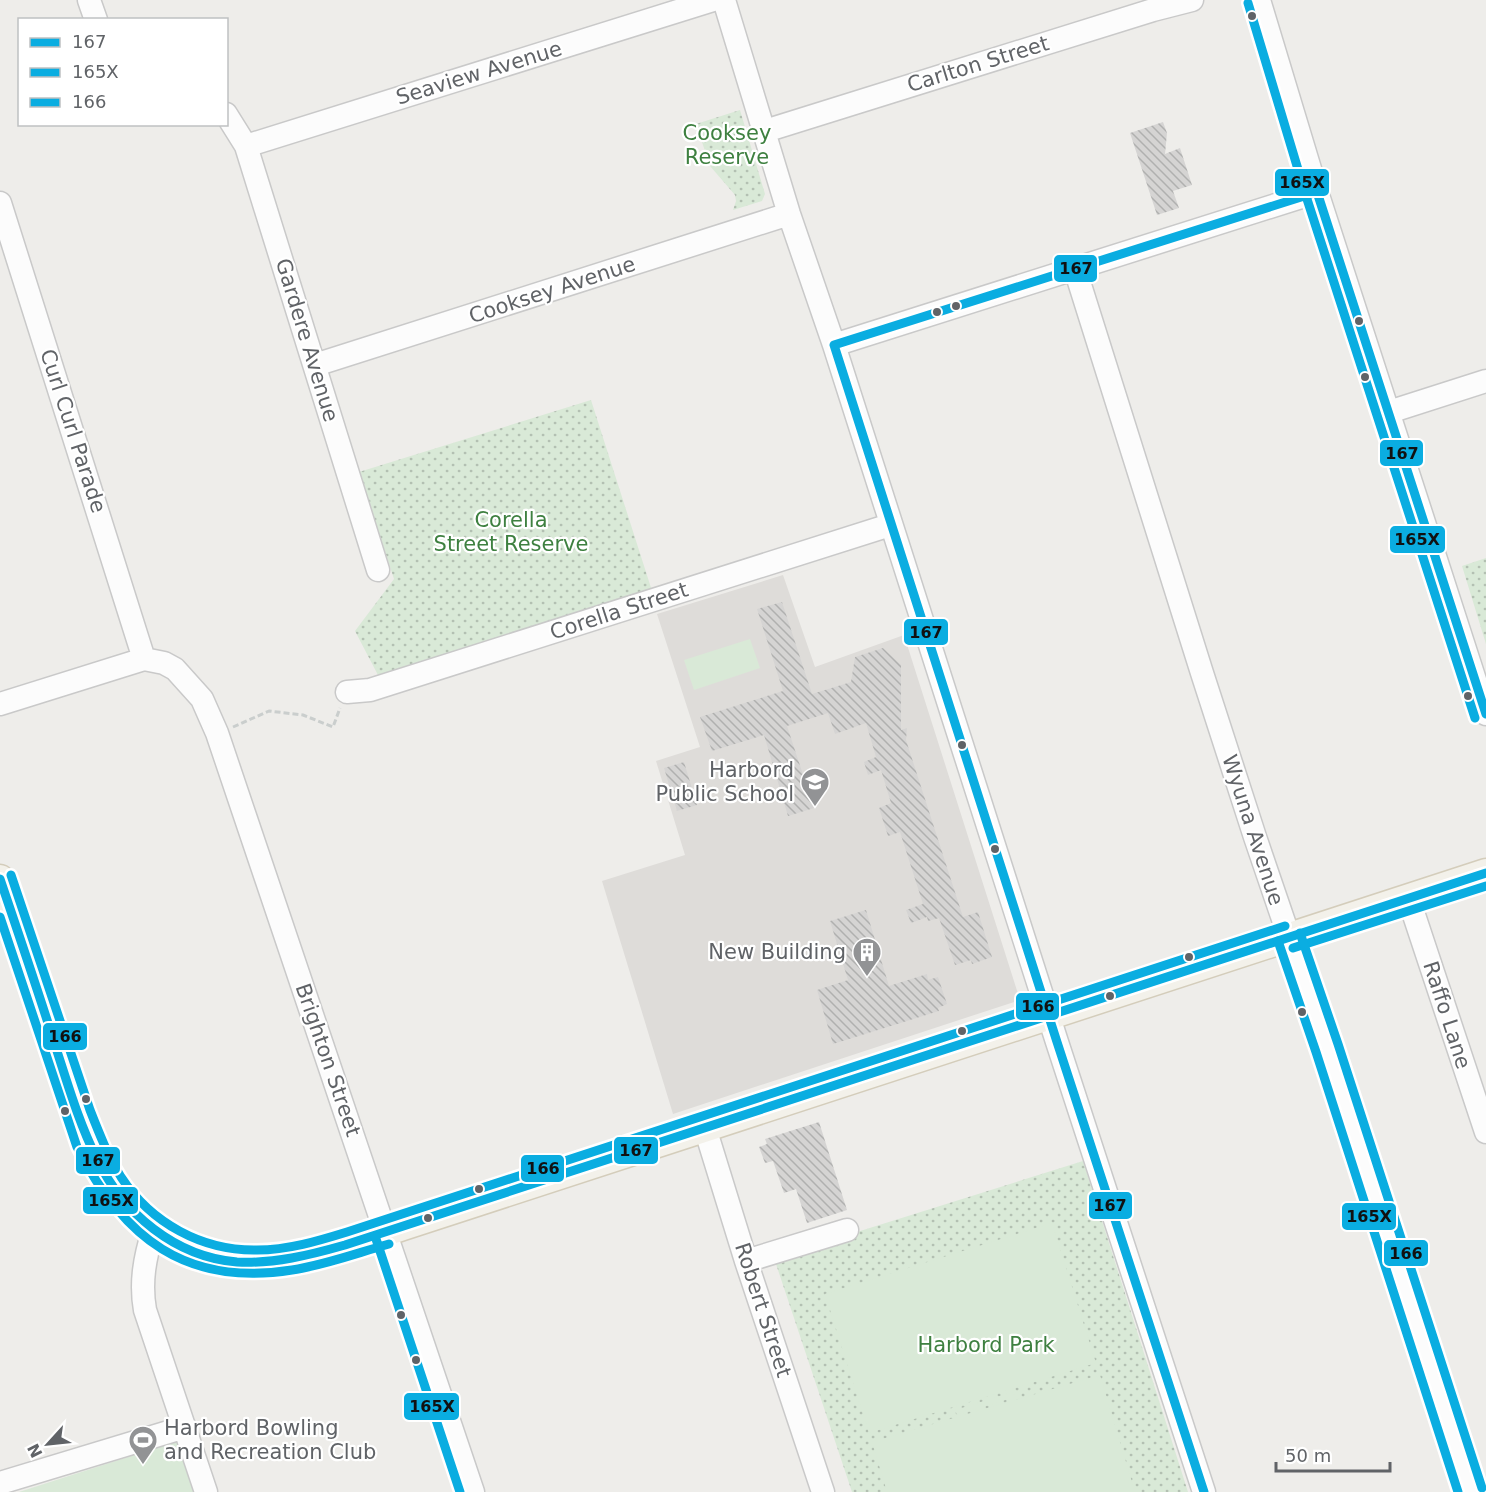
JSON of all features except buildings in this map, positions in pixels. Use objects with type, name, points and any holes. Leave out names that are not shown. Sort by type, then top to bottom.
[{"type":"main road","points":[[0,879],[88,1142],[113,1188],[129,1208],[153,1231],[200,1254],[242,1262],[283,1260],[386,1232],[1486,873]]},
{"type":"street","points":[[89,0],[95,18]]},
{"type":"street","name":"Seaview Avenue","points":[[246,146],[713,0]]},
{"type":"street","points":[[724,0],[789,214],[834,345],[1048,1016],[1204,1492]]},
{"type":"street","name":"Carlton Street","points":[[765,130],[1192,0]]},
{"type":"street","points":[[1259,0],[1317,192],[1486,714]]},
{"type":"street","name":"Gardere Avenue","points":[[228,117],[246,146],[378,570]]},
{"type":"street","points":[[834,345],[1317,192]]},
{"type":"street","name":"Curl Curl Parade","points":[[0,203],[144,659]]},
{"type":"street","name":"Cooksey Avenue","points":[[315,365],[789,214]]},
{"type":"street","name":"Wyuna Avenue","points":[[1075,269],[1205,684],[1331,1058],[1471,1492]]},
{"type":"street","points":[[1389,412],[1486,381]]},
{"type":"street","name":"Corella Street","points":[[347,692],[370,690],[890,525]]},
{"type":"street","points":[[0,704],[144,659]]},
{"type":"street","name":"Brighton Street","points":[[144,659],[165,663],[175,669],[202,699],[217,733],[473,1492]]},
{"type":"street","name":"Raffo Lane","points":[[1408,897],[1486,1132]]},
{"type":"street","name":"Robert Street","points":[[705,1128],[823,1492]]},
{"type":"street","points":[[746,1260],[847,1230]]},
{"type":"street","points":[[153,1231],[146,1255],[142,1291],[145,1310],[206,1492]]},
{"type":"street","points":[[0,1483],[185,1427]]},
{"type":"path","points":[[217,733],[269,711],[303,715],[333,726]]},
{"type":"shaded area","name":"Harbord Public School","points":[[783,575],[815,667],[904,635],[1020,1000],[673,1114],[602,881],[685,855],[656,761],[700,747],[657,614]]},
{"type":"green space","name":"Cooksey Reserve","points":[[740,110],[765,194],[762,201],[733,210],[735,195],[710,166],[696,124]]},
{"type":"green space","name":"Corella Street Reserve","points":[[591,400],[653,594],[379,677],[355,631],[394,579],[359,472]]},
{"type":"green space","points":[[1486,558],[1486,644],[1462,566]]},
{"type":"green space","points":[[750,639],[760,668],[694,690],[684,660]]},
{"type":"green space","name":"Harbord Park","points":[[1083,1161],[1188,1492],[852,1492],[774,1258]]},
{"type":"green space","points":[[1052,1223],[1096,1363],[869,1433],[825,1294]]},
{"type":"green space","points":[[1100,1375],[1135,1492],[887,1492],[872,1442]]},
{"type":"green space","points":[[1013,1392],[1015,1397],[957,1415],[955,1410]]},
{"type":"green space","name":"Harbord Bowling and Recreation Club","points":[[178,1441],[195,1492],[19,1492]]},
{"type":"transit line","name":"165X","points":[[1248,3],[1306,196],[1475,718]]},
{"type":"transit line","name":"167","points":[[1317,192],[1486,714]]},
{"type":"transit line","name":"167","points":[[834,345],[1317,192]]},
{"type":"transit line","name":"167","points":[[834,345],[1204,1492]]},
{"type":"transit line","name":"167","points":[[0,879],[74,1104],[108,1179],[136,1214],[172,1241],[214,1258],[237,1262],[265,1262],[345,1245],[1486,873]]},
{"type":"transit line","name":"166","points":[[11,875],[90,1110],[121,1177],[147,1208],[180,1231],[217,1245],[257,1250],[291,1247],[347,1232],[1285,926]]},
{"type":"transit line","name":"165X","points":[[1293,948],[1486,886]]},
{"type":"transit line","name":"165X","points":[[0,917],[77,1147],[95,1179],[115,1207],[137,1230],[162,1249],[190,1263],[220,1271],[254,1273],[304,1268],[389,1244]]},
{"type":"transit line","name":"166","points":[[1300,933],[1482,1488]]},
{"type":"transit line","name":"165X","points":[[1278,941],[1458,1492]]},
{"type":"transit line","name":"165X","points":[[375,1236],[460,1492]]},
{"type":"place","name":"Harbord Public School","points":[[815,808]]},
{"type":"place","name":"New Building","points":[[867,978]]},
{"type":"place","name":"Harbord Bowling and Recreation Club","points":[[143,1466]]}]
